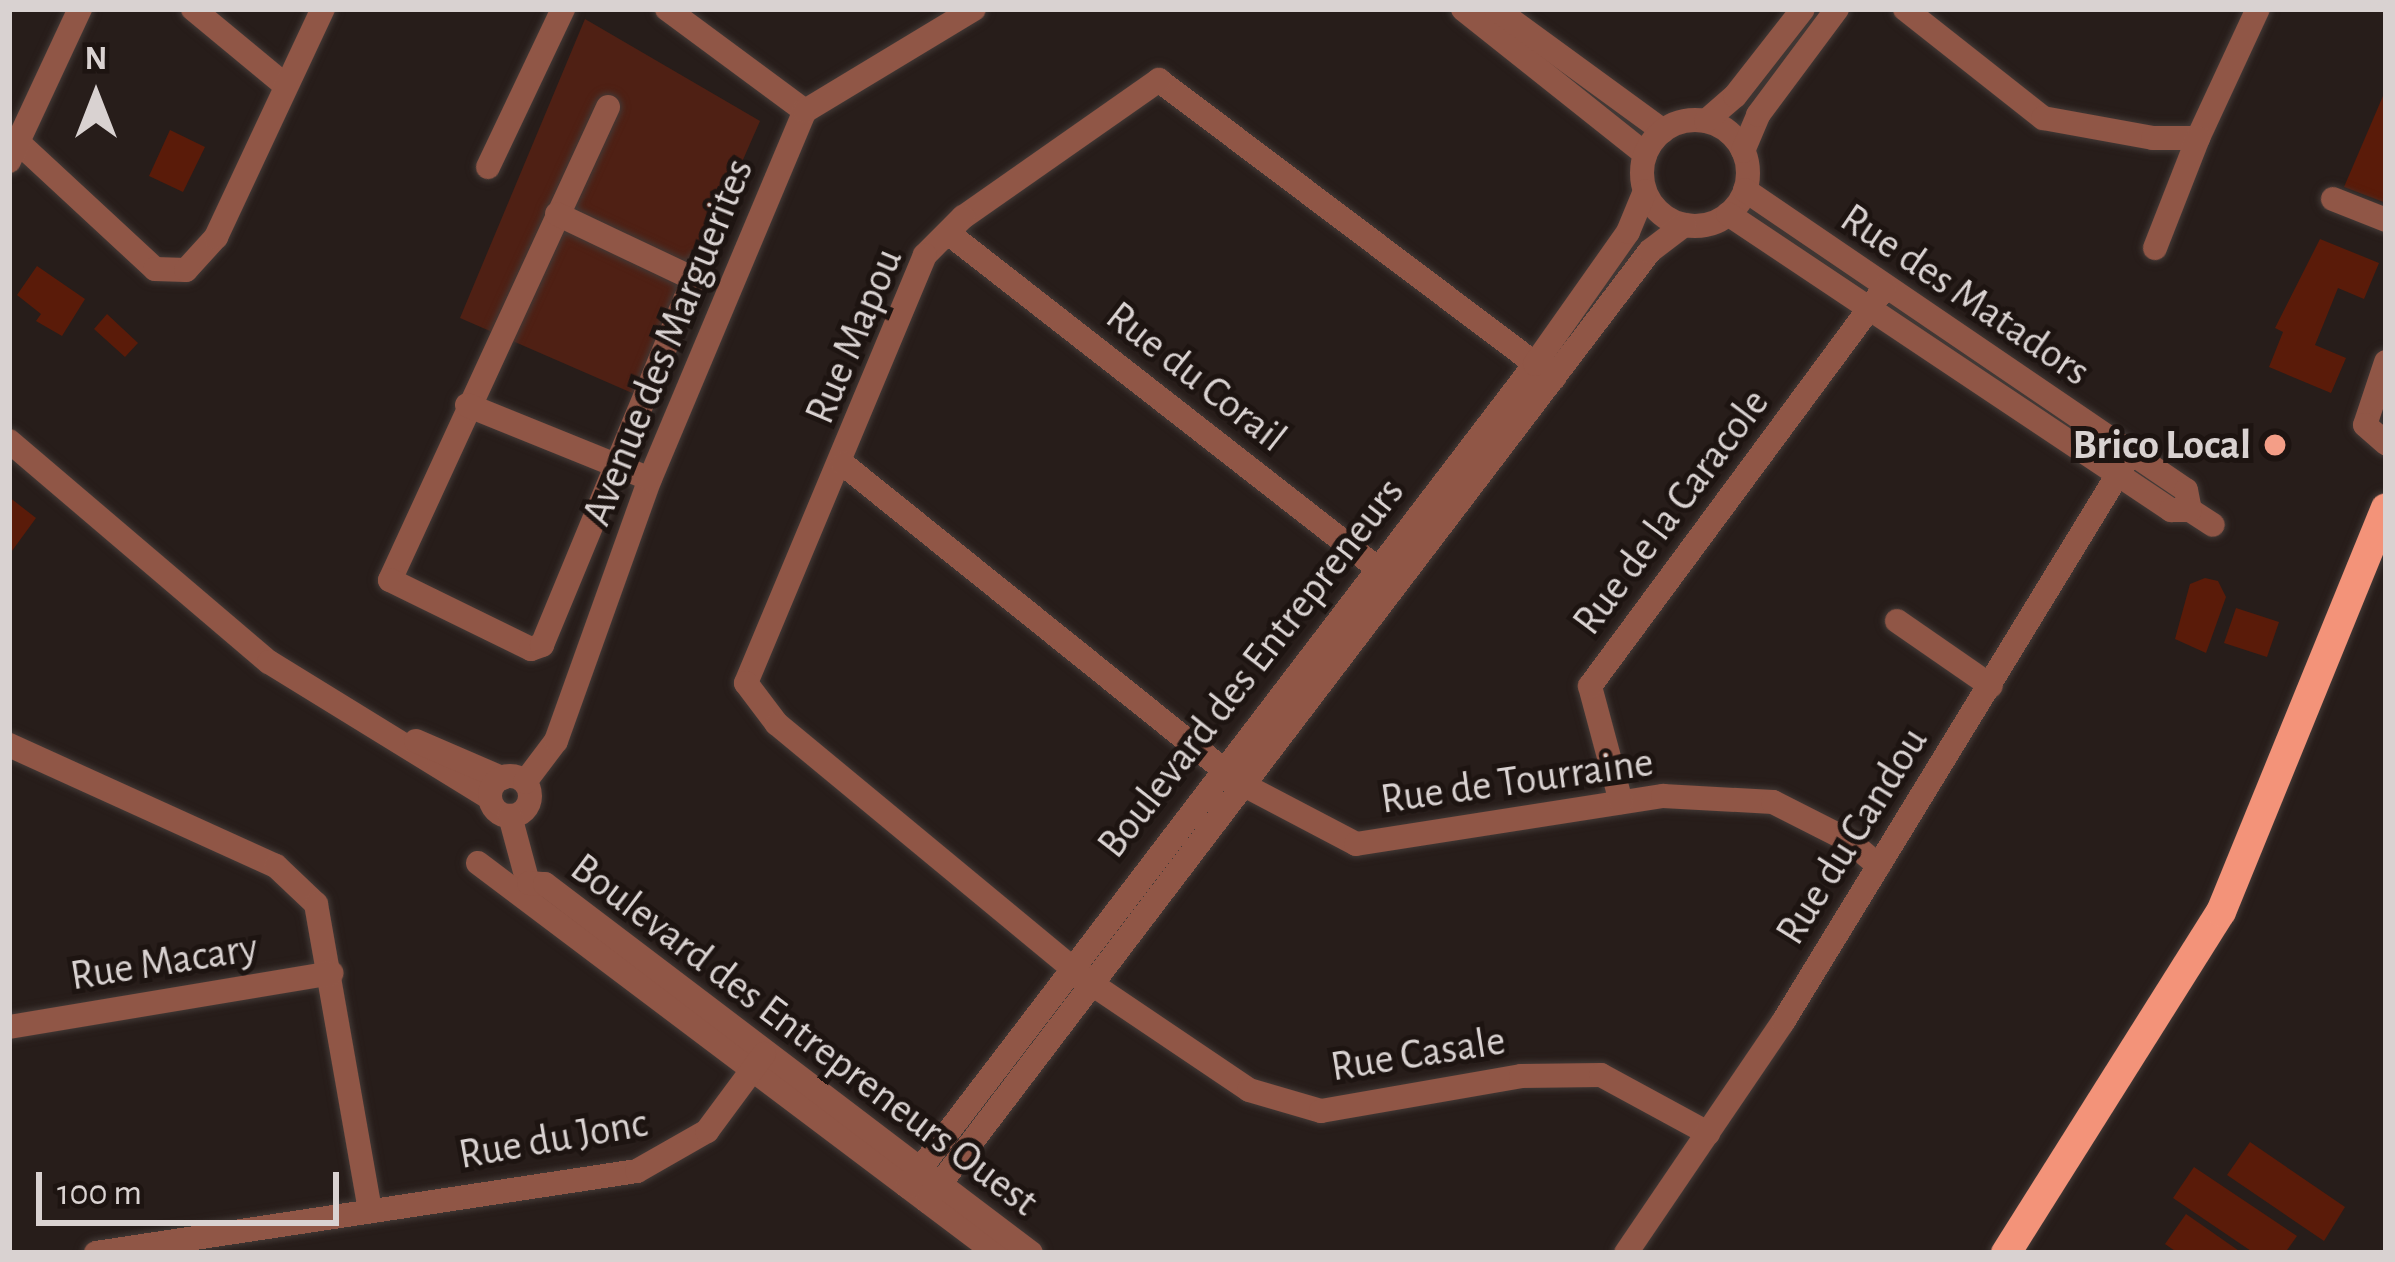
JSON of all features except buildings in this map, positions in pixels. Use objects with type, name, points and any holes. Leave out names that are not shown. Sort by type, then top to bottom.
[{"type":"main road","points":[[2006,1253],[2221,912],[2386,508]]},
{"type":"street","points":[[80,9],[14,152],[154,269],[186,270],[216,237],[323,9]]},
{"type":"street","points":[[193,9],[285,85]]},
{"type":"street","points":[[488,167],[563,9]]},
{"type":"street","points":[[667,9],[805,111],[974,9]]},
{"type":"street","points":[[1463,9],[1645,154]]},
{"type":"street","points":[[1496,9],[1663,131]]},
{"type":"street","points":[[1803,9],[1736,96],[1706,121],[1663,131],[1645,154],[1645,191],[1660,213],[1684,225],[1728,214],[1745,190],[1743,151],[1758,115],[1837,9]]},
{"type":"street","points":[[1905,9],[2043,118],[2198,138]]},
{"type":"street","points":[[2155,248],[2198,138],[2258,9]]},
{"type":"street","name":"Rue Mapou","points":[[1079,974],[777,724],[746,683],[843,464],[926,255],[948,233],[1160,80],[1544,371]]},
{"type":"street","points":[[557,214],[697,272],[542,645],[531,649],[389,576],[467,405],[557,214],[608,107]]},
{"type":"street","name":"Avenue des Marguerites","points":[[510,816],[526,808],[506,786],[556,741],[650,479],[805,111]]},
{"type":"street","points":[[1706,121],[1743,151]]},
{"type":"street","name":"Rue des Matadors","points":[[1745,190],[1878,297],[2124,463],[2186,490],[2190,510],[2213,524]]},
{"type":"street","name":"Boulevard des Entrepreneurs","points":[[1544,371],[1628,232],[1645,191]]},
{"type":"street","points":[[2333,200],[2386,220]]},
{"type":"street","name":"Rue des Matadors","points":[[1728,214],[1878,297]]},
{"type":"street","name":"Boulevard des Entrepreneurs","points":[[923,1185],[1230,775],[1544,371],[1650,251],[1684,225]]},
{"type":"street","name":"Rue du Corail","points":[[948,233],[1387,576]]},
{"type":"street","name":"Rue de la Caracole","points":[[1622,802],[1590,686],[1878,297]]},
{"type":"street","points":[[2386,362],[2365,425],[2386,443]]},
{"type":"street","points":[[467,405],[650,479]]},
{"type":"street","points":[[9,440],[269,662],[406,740],[506,786],[510,816]]},
{"type":"street","name":"Rue du Candou","points":[[1627,1253],[1879,866],[2124,463]]},
{"type":"street","name":"Rue de Tourraine","points":[[843,464],[1230,775],[1356,844],[1663,796],[1773,802],[1848,840],[1879,866]]},
{"type":"street","points":[[1897,621],[1991,686]]},
{"type":"street","points":[[9,745],[276,866],[316,904],[370,1209]]},
{"type":"street","name":"Boulevard des Entrepreneurs Ouest","points":[[510,816],[531,892],[923,1185],[1031,1253]]},
{"type":"street","points":[[478,863],[531,892]]},
{"type":"street","name":"Rue Macary","points":[[9,1027],[332,974]]},
{"type":"street","name":"Rue Casale","points":[[1079,974],[1249,1090],[1321,1111],[1521,1076],[1601,1076],[1708,1132]]},
{"type":"street","name":"Rue du Jonc","points":[[96,1253],[637,1171],[707,1131],[758,1062]]},
{"type":"street","name":"Boulevard des Entrepreneurs Ouest","points":[[923,1185],[996,1253]]},
{"type":"shaded area","points":[[585,19],[760,121],[639,396],[460,318]]},
{"type":"place","name":"Brico Local","points":[[2275,445]]}]
